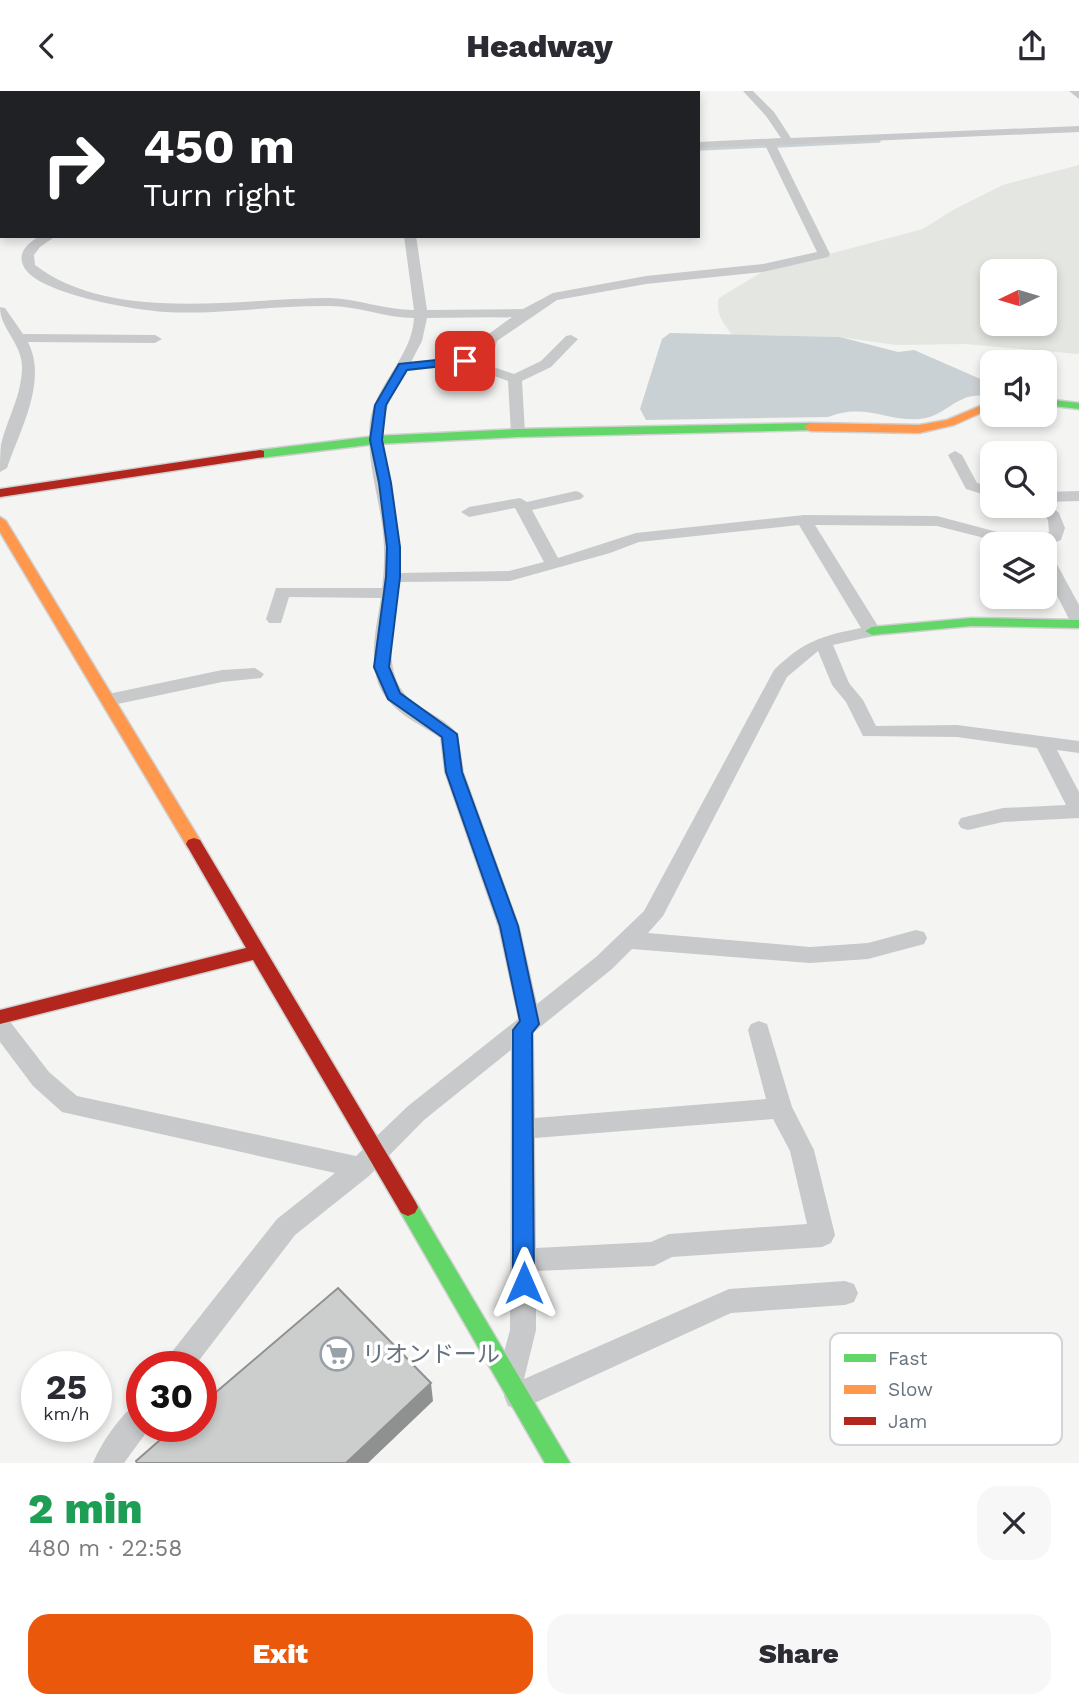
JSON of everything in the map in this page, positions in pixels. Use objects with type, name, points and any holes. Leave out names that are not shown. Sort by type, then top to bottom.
[{"type":"street","points":[[748,91],[770,114],[788,141]]},
{"type":"street","points":[[1074,91],[1079,96]]},
{"type":"street","points":[[700,145],[1079,129]]},
{"type":"street","points":[[403,367],[465,361],[489,349],[491,339],[553,297],[594,288],[763,268],[824,254],[769,142]]},
{"type":"street","points":[[46,238],[30,247],[27,254],[29,266],[47,280],[80,294],[165,308],[332,302],[401,314],[526,313]]},
{"type":"street","points":[[410,238],[420,330],[403,367],[380,405],[376,440],[394,547],[382,667],[393,695],[449,734],[454,772],[509,926],[526,1027],[523,1331],[514,1389]]},
{"type":"street","points":[[0,311],[20,338],[29,360],[28,379],[0,468]]},
{"type":"street","points":[[20,338],[155,339]]},
{"type":"street","points":[[465,361],[515,379],[546,364],[571,339]]},
{"type":"street","points":[[515,379],[518,433]]},
{"type":"street","points":[[1057,403],[1079,406]]},
{"type":"street","points":[[0,493],[207,460],[376,440],[518,433],[782,426],[919,429],[950,423],[980,409]]},
{"type":"street","points":[[955,455],[971,486],[980,489]]},
{"type":"street","points":[[523,507],[576,496]]},
{"type":"street","points":[[1057,497],[1079,496]]},
{"type":"street","points":[[469,512],[520,503],[553,563]]},
{"type":"street","points":[[275,619],[282,592],[392,585],[421,579],[510,576],[604,550],[636,538],[804,520],[937,521],[980,532]]},
{"type":"street","points":[[804,520],[873,631]]},
{"type":"street","points":[[0,521],[259,952],[367,1161],[514,1389],[558,1463]]},
{"type":"street","points":[[188,1351],[286,1227],[367,1161],[416,1113],[604,963],[652,916],[780,674],[802,651],[823,641],[873,631],[971,622],[1079,622],[1057,580]]},
{"type":"street","points":[[823,641],[841,685],[854,700],[870,732],[957,731],[1079,747]]},
{"type":"street","points":[[108,700],[222,676],[256,674]]},
{"type":"street","points":[[968,823],[1003,815],[1079,811],[1044,743]]},
{"type":"street","points":[[628,940],[810,955],[868,951],[916,938]]},
{"type":"street","points":[[0,1017],[259,952]]},
{"type":"street","points":[[0,1025],[41,1079],[70,1105],[367,1161]]},
{"type":"street","points":[[524,1259],[654,1254],[669,1247],[822,1235],[803,1150],[780,1108],[759,1030]]},
{"type":"street","points":[[524,1129],[780,1108]]},
{"type":"street","points":[[514,1389],[729,1301],[845,1293]]},
{"type":"street","points":[[107,1463],[126,1437]]},
{"type":"shaded area","points":[[1079,165],[1079,354],[965,344],[896,345],[840,337],[732,335],[721,318],[719,298],[762,272],[923,229],[953,210],[1003,185]]},
{"type":"shaded area","points":[[670,333],[840,337],[898,352],[914,350],[980,379],[980,395],[960,400],[926,418],[914,419],[855,411],[828,417],[646,420],[640,409],[662,339]]},
{"type":"building","name":"リオンドール","points":[[338,1288],[431,1383],[346,1463],[137,1463],[136,1461],[158,1442],[217,1442],[217,1391]]},
{"type":"waterway","points":[[776,146],[879,141]]},
{"type":"waterway","points":[[700,149],[765,146]]},
{"type":"traffic: fast","points":[[1057,403],[1079,406]]},
{"type":"traffic: fast","points":[[260,454],[376,440],[518,433],[810,427]]},
{"type":"traffic: fast","points":[[872,631],[971,622],[1079,624]]},
{"type":"traffic: fast","points":[[408,1207],[558,1463]]},
{"type":"traffic: slow","points":[[810,427],[919,429],[950,423],[980,409]]},
{"type":"traffic: slow","points":[[0,521],[194,844]]},
{"type":"traffic: jam","points":[[0,493],[260,454]]},
{"type":"traffic: jam","points":[[194,844],[408,1207]]},
{"type":"traffic: jam","points":[[0,1017],[259,952]]},
{"type":"place","name":"リオンドール","points":[[337,1354]]},
{"type":"route","points":[[465,361],[403,367],[380,405],[376,440],[394,547],[382,667],[393,695],[449,734],[454,772],[509,926],[530,1024],[523,1030],[524,1283]]}]
